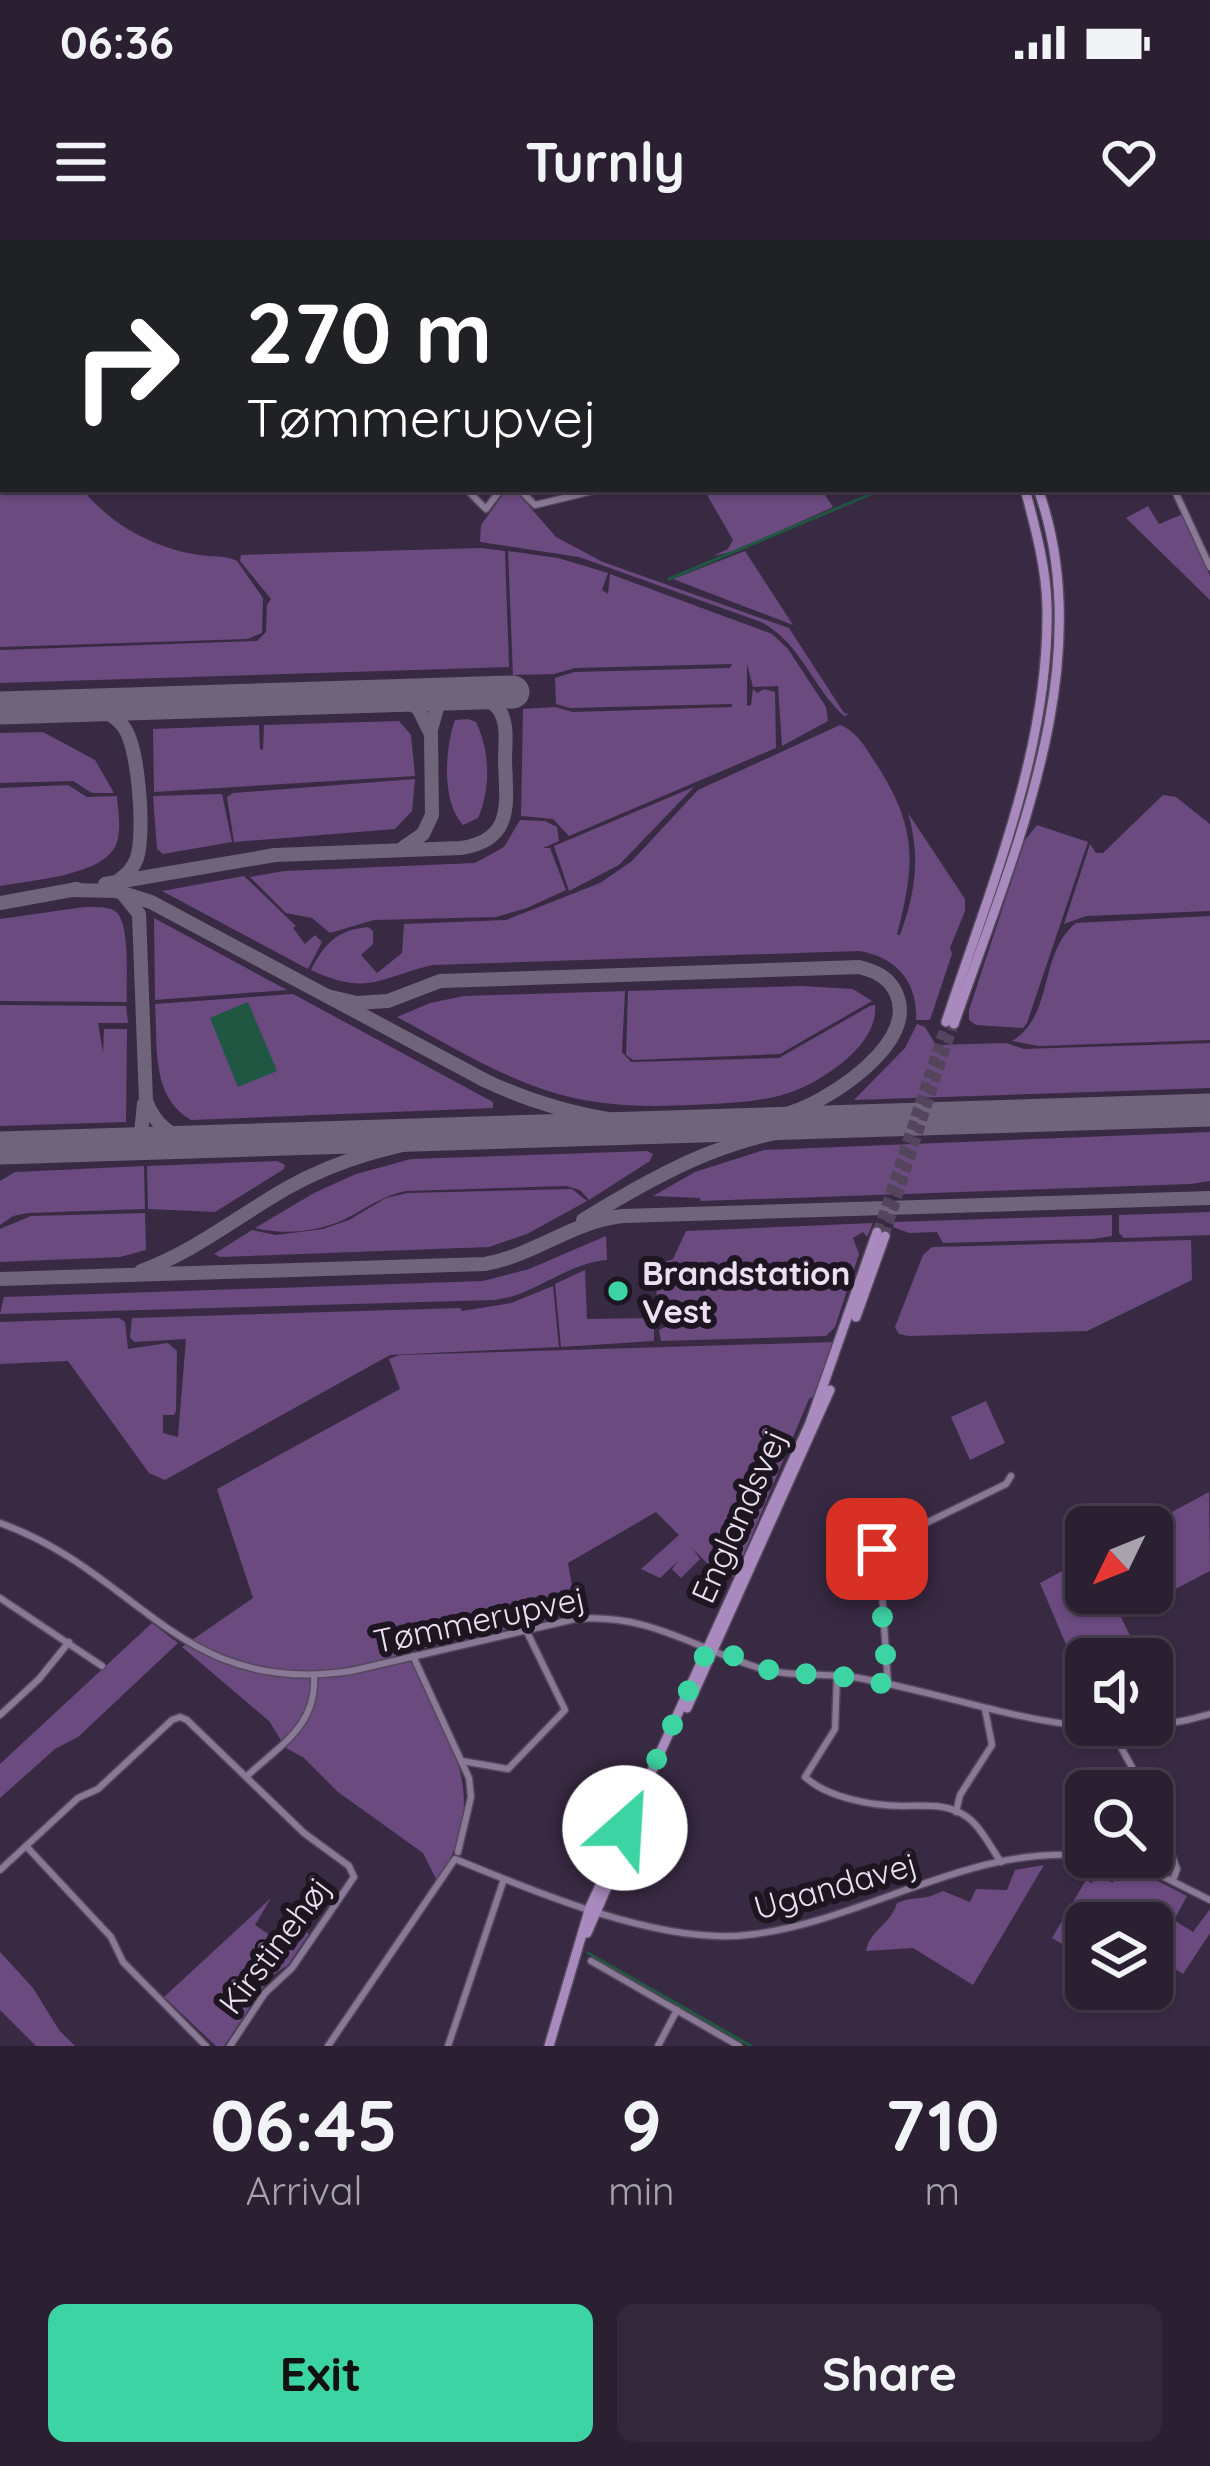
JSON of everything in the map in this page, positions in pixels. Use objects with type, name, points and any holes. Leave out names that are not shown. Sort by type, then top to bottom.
[{"type":"main road","points":[[1026,492],[1047,605],[1043,680],[1030,753],[950,1023],[1017,842],[1055,686],[1055,565],[1039,492]]},
{"type":"main road","name":"Englandsvej","points":[[549,2046],[594,1908],[819,1423],[881,1234]]},
{"type":"street","points":[[468,492],[480,507],[489,508],[499,492]]},
{"type":"street","points":[[522,492],[535,505],[589,492]]},
{"type":"street","points":[[1175,492],[1210,567]]},
{"type":"street","points":[[888,1685],[879,1546],[1006,1484],[1011,1476]]},
{"type":"street","name":"Tømmerupvej","points":[[0,1522],[66,1553],[211,1656],[274,1675],[314,1676],[602,1617],[645,1624],[772,1671],[837,1676],[1065,1722]]},
{"type":"street","points":[[0,1598],[102,1666]]},
{"type":"street","points":[[462,1761],[508,1769],[565,1710],[526,1630]]},
{"type":"street","points":[[0,1715],[70,1642]]},
{"type":"street","points":[[328,2046],[457,1856],[471,1796],[462,1761],[413,1656]]},
{"type":"street","points":[[247,1776],[310,1714],[314,1676]]},
{"type":"street","points":[[837,1676],[835,1729],[808,1780],[825,1791],[868,1802],[934,1804],[956,1812],[973,1822],[1001,1862]]},
{"type":"street","points":[[956,1812],[966,1783],[992,1744],[985,1709]]},
{"type":"street","name":"Tømmerupvej","points":[[1173,1724],[1210,1714]]},
{"type":"street","name":"Kirstinehøj","points":[[0,1870],[176,1718],[188,1720],[300,1829],[349,1866],[354,1877],[292,1968],[265,1993],[230,2046]]},
{"type":"street","name":"Kirstinehøj","points":[[26,1846],[112,1937],[123,1962],[206,2046]]},
{"type":"street","points":[[457,1856],[504,1879],[594,1908]]},
{"type":"street","name":"Ugandavej","points":[[594,1908],[685,1934],[745,1936],[1001,1862],[1065,1856]]},
{"type":"street","points":[[1173,1858],[1177,1869],[1173,1880]]},
{"type":"street","name":"Ugandavej","points":[[1168,1878],[1210,1900]]},
{"type":"street","points":[[448,2046],[504,1879]]},
{"type":"street","points":[[591,1961],[739,2046]]},
{"type":"street","points":[[658,2046],[677,2010]]},
{"type":"shaded area","points":[[0,492],[85,492],[106,514],[150,541],[237,561],[263,598],[262,633],[247,639],[0,647]]},
{"type":"shaded area","points":[[505,492],[517,492],[556,537],[603,562],[789,628],[849,714],[844,716],[786,641],[761,622],[579,557],[480,542],[481,525]]},
{"type":"shaded area","points":[[823,492],[833,507],[736,551],[713,556],[728,549],[733,540],[707,495]]},
{"type":"shaded area","points":[[1148,506],[1159,524],[1183,514],[1210,576],[1210,600],[1126,518]]},
{"type":"shaded area","points":[[505,551],[509,667],[0,683],[0,650],[257,641],[266,632],[271,599],[240,561],[241,555]]},
{"type":"shaded area","points":[[508,551],[558,558],[608,573],[602,590],[608,594],[610,574],[772,634],[788,649],[826,707],[828,721],[782,746],[778,686],[753,687],[747,664],[747,706],[753,689],[775,692],[776,748],[569,836],[553,819],[521,816],[523,709],[732,707],[570,708],[556,704],[555,678],[574,672],[730,668],[732,664],[575,668],[554,674],[513,675]]},
{"type":"shaded area","points":[[745,551],[793,625],[673,579]]},
{"type":"shaded area","points":[[455,720],[476,722],[481,733],[487,782],[478,818],[463,825],[451,802],[447,759]]},
{"type":"shaded area","points":[[399,721],[411,735],[415,776],[154,792],[153,729],[259,725],[263,750],[264,725]]},
{"type":"shaded area","points":[[840,725],[857,736],[877,765],[906,828],[909,867],[897,935],[913,890],[914,845],[908,813],[965,899],[930,1020],[916,1020],[913,993],[902,973],[883,958],[858,951],[433,965],[361,983],[311,970],[327,946],[348,931],[368,927],[373,931],[373,944],[361,955],[377,973],[402,953],[404,924],[506,920],[600,883],[632,861],[698,790]]},
{"type":"shaded area","points":[[43,732],[95,760],[114,793],[92,793],[73,781],[0,783],[0,733]]},
{"type":"shaded area","points":[[415,779],[412,811],[395,829],[234,842],[227,797],[233,793]]},
{"type":"shaded area","points":[[68,785],[87,797],[117,796],[116,845],[96,864],[81,870],[0,886],[0,788]]},
{"type":"shaded area","points":[[694,787],[619,865],[569,891],[554,846]]},
{"type":"shaded area","points":[[222,794],[232,842],[163,854],[157,849],[153,796]]},
{"type":"shaded area","points":[[1163,795],[1176,797],[1210,824],[1210,911],[1086,916],[1064,924],[1090,844],[1096,853],[1103,853]]},
{"type":"shaded area","points":[[520,820],[545,821],[557,827],[559,841],[543,848],[550,848],[566,890],[496,917],[374,920],[330,933],[312,918],[286,913],[250,877],[284,871],[475,863],[504,847]]},
{"type":"shaded area","points":[[1037,825],[1088,842],[1027,1023],[1023,1028],[976,1025],[969,1020],[969,1010],[1025,840]]},
{"type":"shaded area","points":[[244,876],[296,926],[305,944],[315,935],[322,942],[308,969],[162,891]]},
{"type":"shaded area","points":[[108,908],[120,917],[126,940],[127,1002],[0,1001],[0,919]]},
{"type":"shaded area","points":[[1210,916],[1210,1040],[1039,1046],[1012,1041],[1035,1016],[1056,950],[1076,923]]},
{"type":"shaded area","points":[[154,918],[287,990],[155,1000]]},
{"type":"shaded area","points":[[853,989],[872,1001],[780,1054],[633,1060],[626,1055],[628,991]]},
{"type":"shaded area","points":[[625,991],[622,1052],[631,1062],[779,1058],[870,1006],[875,1005],[875,1015],[855,1051],[802,1088],[743,1102],[650,1106],[590,1101],[539,1088],[397,1017],[464,996]]},
{"type":"shaded area","points":[[293,994],[493,1102],[493,1108],[191,1120],[178,1110],[162,1084],[155,1004]]},
{"type":"shaded area","points":[[248,1002],[277,1071],[238,1087],[210,1018]]},
{"type":"shaded area","points":[[0,1005],[126,1006],[128,1023],[98,1023],[103,1053],[104,1029],[127,1029],[126,1122],[0,1126]]},
{"type":"shaded area","points":[[917,1024],[925,1027],[936,1045],[1006,1043],[1024,1049],[1210,1043],[1210,1088],[854,1100],[905,1048]]},
{"type":"shaded area","points":[[1210,1132],[1210,1181],[1191,1184],[701,1201],[653,1196],[695,1172],[764,1150]]},
{"type":"shaded area","points":[[653,1154],[650,1161],[589,1200],[580,1190],[566,1186],[406,1191],[311,1230],[255,1228],[356,1174],[411,1159]]},
{"type":"shaded area","points":[[277,1161],[284,1169],[215,1212],[148,1209],[147,1166]]},
{"type":"shaded area","points":[[144,1166],[145,1209],[28,1213],[0,1225],[0,1181],[15,1172]]},
{"type":"shaded area","points":[[572,1189],[587,1201],[527,1234],[489,1247],[214,1254],[252,1230],[276,1235],[323,1229],[386,1198],[407,1193]]},
{"type":"shaded area","points":[[1210,1212],[1210,1235],[1124,1238],[1119,1233],[1119,1215]]},
{"type":"shaded area","points":[[145,1213],[146,1250],[120,1257],[0,1262],[0,1229],[31,1216]]},
{"type":"shaded area","points":[[1112,1215],[1112,1236],[1093,1239],[943,1243],[937,1232],[909,1233],[893,1227],[894,1222]]},
{"type":"shaded area","points":[[873,1223],[867,1237],[863,1232],[853,1238],[859,1254],[835,1327],[826,1336],[661,1341],[659,1330],[670,1325],[670,1314],[663,1313],[661,1321],[657,1320],[656,1264],[673,1259],[686,1231]]},
{"type":"shaded area","points":[[606,1236],[607,1260],[495,1300],[0,1314],[4,1297],[483,1281],[529,1269]]},
{"type":"shaded area","points":[[1191,1240],[1192,1280],[1087,1331],[909,1336],[899,1334],[895,1327],[923,1255],[932,1247]]},
{"type":"shaded area","points":[[585,1270],[587,1319],[654,1318],[654,1341],[561,1347],[555,1284]]},
{"type":"shaded area","points":[[553,1286],[559,1347],[390,1355],[165,1480],[149,1473],[68,1361],[0,1364],[0,1322],[119,1318],[125,1322],[128,1349],[168,1343],[177,1351],[176,1411],[163,1415],[163,1433],[178,1437],[186,1339],[134,1342],[132,1318],[462,1311],[511,1303]]},
{"type":"shaded area","points":[[835,1342],[734,1578],[726,1570],[720,1576],[692,1548],[700,1559],[681,1578],[672,1569],[679,1560],[660,1578],[641,1569],[679,1535],[656,1512],[568,1563],[576,1608],[556,1618],[407,1652],[449,1738],[463,1792],[463,1820],[437,1881],[423,1853],[286,1748],[269,1721],[182,1647],[253,1598],[217,1489],[400,1389],[389,1359]]},
{"type":"shaded area","points":[[986,1401],[1005,1443],[970,1460],[951,1417]]},
{"type":"shaded area","points":[[1209,1492],[1210,1571],[1173,1590],[1173,1511]]},
{"type":"shaded area","points":[[1065,1569],[1065,1614],[1127,1614],[1121,1617],[1131,1638],[1065,1638],[1065,1642],[1040,1583]]},
{"type":"shaded area","points":[[152,1623],[178,1643],[78,1737],[55,1749],[0,1798],[0,1764]]},
{"type":"shaded area","points":[[1044,1865],[973,1985],[913,1948],[866,1951],[897,1903],[943,1891],[970,1902],[976,1889],[1007,1890],[1015,1870]]},
{"type":"shaded area","points":[[1102,1878],[1113,1883],[1114,1878],[1149,1878],[1187,1896],[1174,1920],[1193,1932],[1210,1909],[1210,1933],[1183,1974],[1173,1968],[1173,1902],[1073,1902],[1086,1880],[1092,1883]]},
{"type":"shaded area","points":[[271,1898],[255,1925],[293,1951],[309,1934],[288,1965],[270,1977],[224,2046],[216,2046],[164,1997]]},
{"type":"shaded area","points":[[1065,1916],[1065,1946],[1052,1938]]},
{"type":"shaded area","points":[[0,1952],[75,2046],[36,2046],[0,2010]]},
{"type":"waterway","points":[[669,579],[876,492]]},
{"type":"waterway","points":[[588,1953],[751,2046]]},
{"type":"taxiway","points":[[105,884],[275,855],[478,844],[491,837],[504,817],[505,730],[495,705],[470,693]]},
{"type":"taxiway","points":[[431,729],[438,705],[459,694]]},
{"type":"taxiway","points":[[392,696],[418,708],[431,734],[432,815],[423,834],[404,847]]},
{"type":"taxiway","points":[[80,705],[119,721],[133,751],[139,846],[134,865],[119,880]]},
{"type":"taxiway","points":[[0,903],[77,889]]},
{"type":"taxiway","points":[[71,890],[116,891],[151,902],[510,1092],[583,1114],[684,1126]]},
{"type":"taxiway","points":[[123,894],[139,914],[146,1101],[165,1129],[196,1142]]},
{"type":"taxiway","points":[[327,996],[357,1003],[388,1001],[440,981],[859,967],[890,983],[900,1009],[897,1025],[864,1069],[800,1109],[731,1125]]},
{"type":"taxiway","points":[[126,1144],[141,1133],[144,1104]]},
{"type":"taxiway","points":[[583,1220],[704,1155],[766,1135],[837,1122]]},
{"type":"taxiway","points":[[141,1271],[329,1168],[395,1147],[464,1133]]},
{"type":"taxiway","points":[[0,1155],[19,1147]]},
{"type":"taxiway","points":[[0,1279],[485,1264],[587,1224],[623,1216],[1210,1198]]},
{"type":"runway","points":[[0,708],[513,692]]},
{"type":"runway","points":[[0,1148],[1210,1110]]},
{"type":"tunnel","points":[[877,1232],[946,1022]]},
{"type":"tunnel","points":[[885,1236],[954,1024]]},
{"type":"place","name":"Brandstation Vest","points":[[618,1291]]},
{"type":"route","points":[[625,1828],[709,1646],[772,1671],[888,1685],[877,1549]]}]
